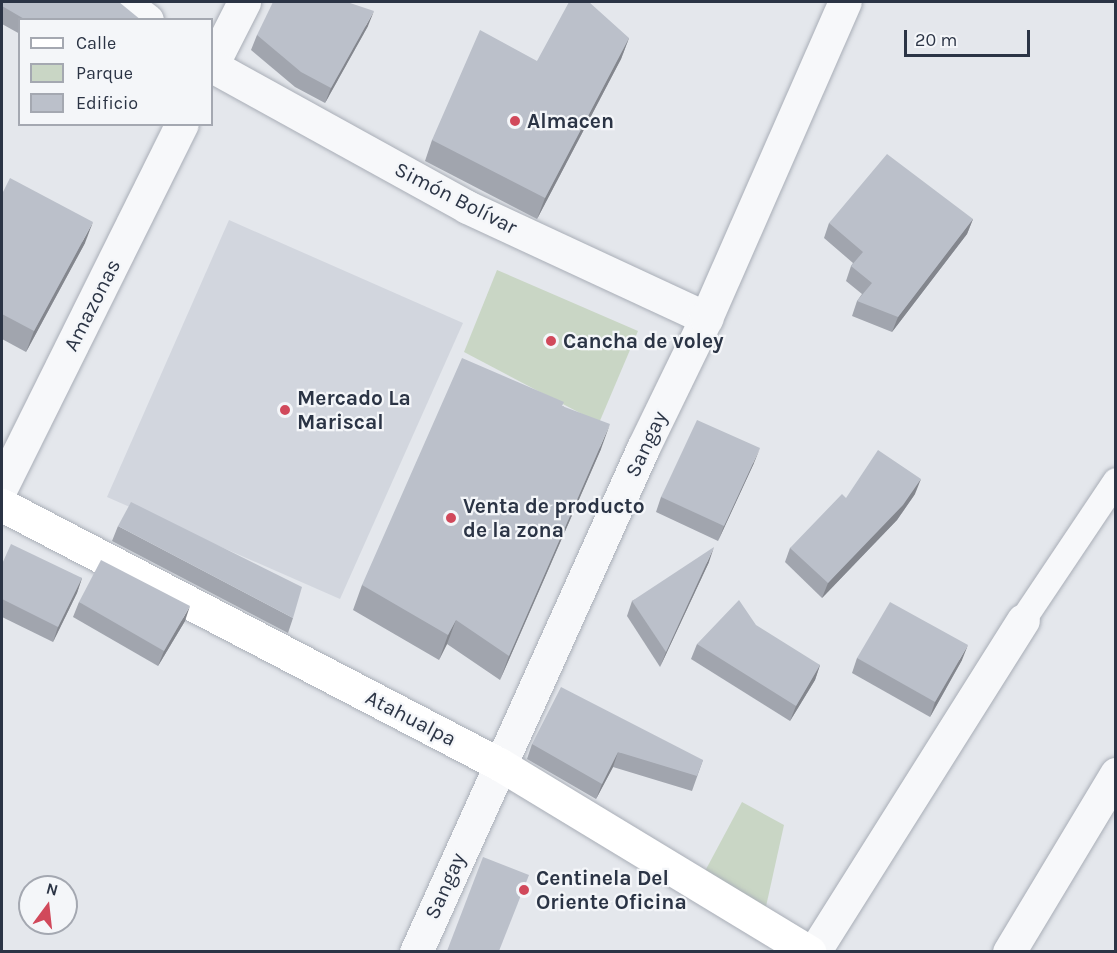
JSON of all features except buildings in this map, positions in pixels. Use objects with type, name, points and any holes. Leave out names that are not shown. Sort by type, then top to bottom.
[{"type":"street","points":[[123,2],[144,18]]},
{"type":"street","points":[[213,63],[244,2]]},
{"type":"street","name":"Sangay","points":[[416,951],[644,448],[706,318],[845,2]]},
{"type":"street","name":"Simón Bolívar","points":[[213,66],[467,207],[706,318]]},
{"type":"street","name":"Amazonas","points":[[2,486],[181,126]]},
{"type":"street","name":"Atahualpa","points":[[2,505],[500,764],[810,951]]},
{"type":"street","points":[[814,951],[1023,620]]},
{"type":"street","points":[[1009,951],[1116,774]]},
{"type":"lane","points":[[1023,620],[1116,481]]},
{"type":"shaded area","name":"Mercado La Mariscal","points":[[229,220],[463,323],[340,599],[107,497]]},
{"type":"green space","name":"Cancha de voley","points":[[497,270],[638,331],[599,423],[464,352]]},
{"type":"green space","points":[[742,802],[784,825],[765,911],[704,873]]},
{"type":"place","name":"Almacen","points":[[515,121]]},
{"type":"place","name":"Cancha de voley","points":[[551,341]]},
{"type":"place","name":"Mercado La Mariscal","points":[[285,410]]},
{"type":"place","name":"Venta de producto de la zona","points":[[451,518]]},
{"type":"place","name":"Centinela Del Oriente Oficina","points":[[524,890]]}]
